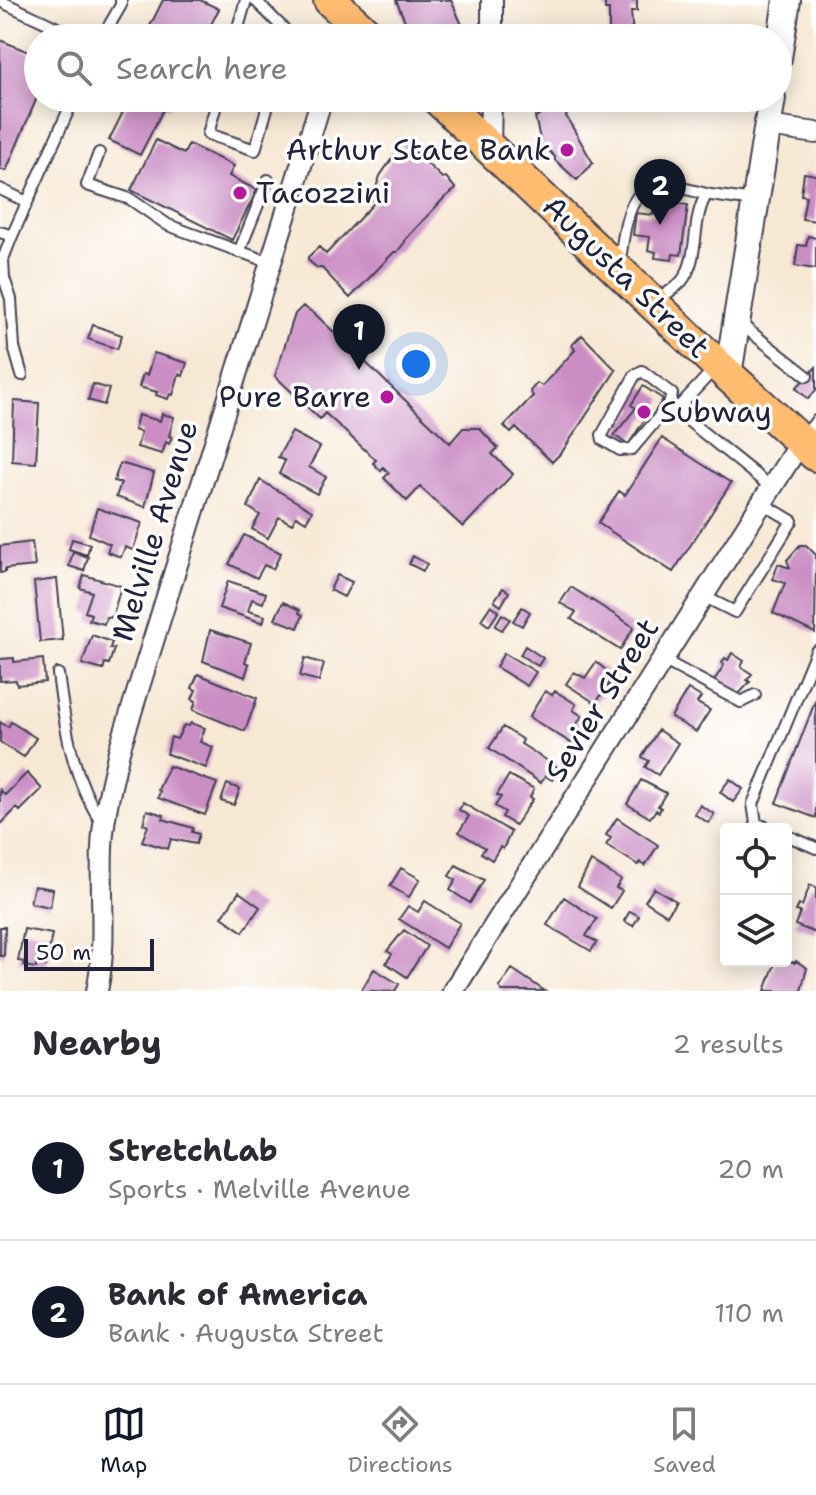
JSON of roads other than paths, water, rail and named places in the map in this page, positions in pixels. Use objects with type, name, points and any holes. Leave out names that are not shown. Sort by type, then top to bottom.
[{"type":"main road","name":"Augusta Street","points":[[452,112],[723,370],[811,439]]},
{"type":"street","points":[[492,0],[492,24]]},
{"type":"street","points":[[783,24],[787,0]]},
{"type":"street","name":"Melville Avenue","points":[[97,991],[103,936],[104,825],[119,751],[318,112]]},
{"type":"street","points":[[490,146],[491,112]]},
{"type":"street","points":[[723,370],[737,321],[770,112]]},
{"type":"street","points":[[768,126],[816,133]]},
{"type":"street","name":"Sevier Street","points":[[453,991],[767,496],[811,439]]},
{"type":"lane","points":[[23,11],[27,0]]},
{"type":"lane","points":[[110,24],[121,0]]},
{"type":"lane","points":[[239,24],[246,0]]},
{"type":"lane","points":[[255,0],[279,24]]},
{"type":"lane","points":[[0,1],[50,24]]},
{"type":"lane","points":[[22,375],[14,347],[11,299],[4,278],[3,259],[68,112]]},
{"type":"lane","points":[[214,112],[208,134],[255,150],[266,112]]},
{"type":"lane","points":[[99,153],[87,185],[130,199],[168,225],[271,263]]},
{"type":"lane","points":[[239,252],[268,180]]},
{"type":"lane","points":[[618,270],[630,215],[636,199],[644,190],[662,185],[681,187],[756,202]]},
{"type":"lane","points":[[0,189],[27,202]]},
{"type":"lane","points":[[654,304],[682,281],[690,262],[701,204],[707,194]]},
{"type":"lane","points":[[0,232],[12,236]]},
{"type":"lane","points":[[737,321],[807,376]]},
{"type":"lane","points":[[703,596],[735,612],[792,521],[672,408],[672,394],[642,371],[635,375],[602,435],[603,440],[620,450],[632,449],[672,408],[723,370]]},
{"type":"lane","points":[[756,823],[753,804],[816,651]]},
{"type":"lane","points":[[663,660],[741,702],[755,695]]},
{"type":"lane","points":[[58,674],[66,735],[87,800],[104,825]]},
{"type":"lane","points":[[792,838],[816,848]]},
{"type":"place","name":"Arthur State Bank","points":[[567,150]]},
{"type":"place","name":"Tacozzini","points":[[240,193]]},
{"type":"place","name":"Bank of America","points":[[660,225]]},
{"type":"place","name":"StretchLab","points":[[359,370]]},
{"type":"place","name":"Pure Barre","points":[[387,397]]},
{"type":"place","name":"Subway","points":[[644,412]]}]
